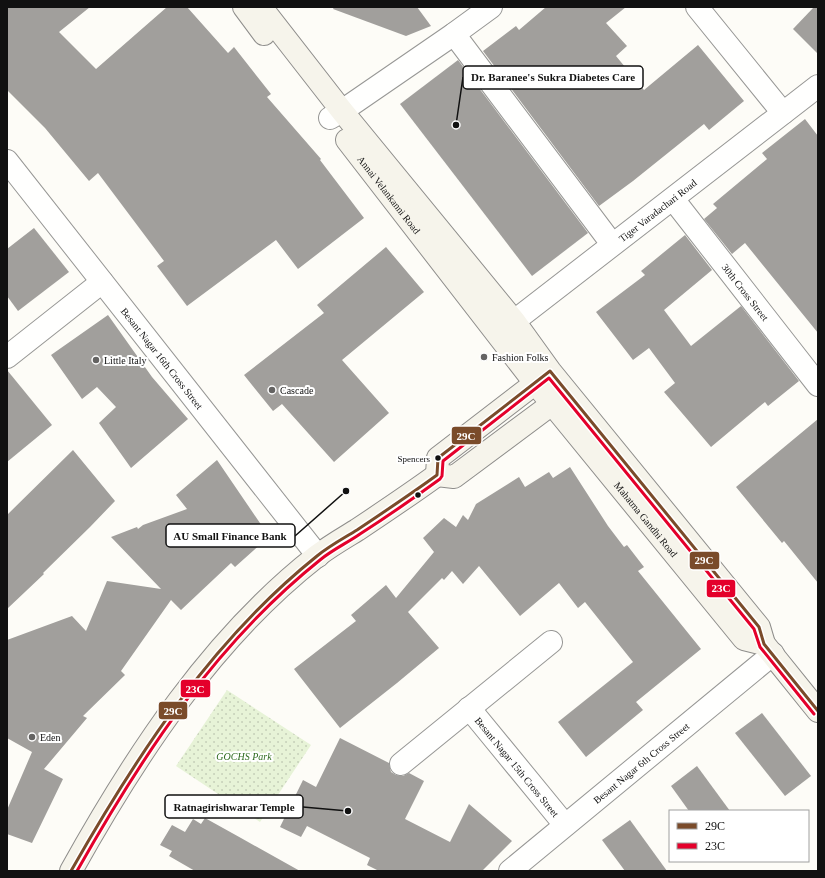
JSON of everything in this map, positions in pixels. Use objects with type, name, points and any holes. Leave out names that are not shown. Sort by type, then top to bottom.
[{"type":"main road","name":"Annai Velankanni Road","points":[[244,7],[336,114],[543,377]]},
{"type":"main road","name":"Annai Velankanni Road","points":[[261,7],[336,114]]},
{"type":"main road","points":[[437,475],[438,458],[543,377]]},
{"type":"main road","name":"Mahatma Gandhi Road","points":[[543,377],[759,627],[768,649],[818,711]]},
{"type":"main road","points":[[71,871],[122,784],[181,696],[213,658],[281,587],[318,556],[407,497],[437,475],[454,476],[560,398]]},
{"type":"street","points":[[336,114],[454,34],[490,7]]},
{"type":"street","points":[[697,7],[783,113]]},
{"type":"street","points":[[454,34],[612,244]]},
{"type":"street","name":"Tiger Varadachari Road","points":[[505,327],[818,86]]},
{"type":"street","name":"Besant Nagar 16th Cross Street","points":[[7,161],[318,556]]},
{"type":"street","name":"30th Cross Street","points":[[673,199],[818,385]]},
{"type":"street","points":[[7,357],[102,282]]},
{"type":"street","name":"Besant Nagar 15th Cross Street","points":[[401,764],[551,642]]},
{"type":"street","name":"Besant Nagar 6th Cross Street","points":[[510,871],[768,649]]},
{"type":"street","name":"Besant Nagar 15th Cross Street","points":[[469,708],[565,825]]},
{"type":"green space","name":"GOCHS Park","points":[[227,690],[311,745],[260,822],[176,766]]},
{"type":"building","points":[[7,7],[90,7],[59,32],[96,69],[167,7],[187,7],[228,53],[234,47],[271,94],[267,97],[321,159],[320,160],[364,218],[298,269],[276,240],[187,306],[157,266],[164,261],[98,173],[89,181],[45,128],[7,90]]},
{"type":"building","points":[[334,7],[417,7],[431,26],[406,36],[333,9]]},
{"type":"building","points":[[546,7],[626,7],[606,23],[627,46],[616,56],[644,90],[698,45],[744,101],[709,130],[704,124],[633,181],[599,206],[483,51],[516,26],[519,30]]},
{"type":"building","points":[[814,7],[818,7],[818,54],[793,29]]},
{"type":"building","points":[[458,60],[588,233],[532,276],[400,104]]},
{"type":"building","points":[[805,119],[818,136],[818,333],[745,243],[732,254],[704,219],[717,208],[713,204],[767,159],[762,153]]},
{"type":"building","points":[[34,228],[69,272],[18,311],[7,296],[7,249]]},
{"type":"building","points":[[685,235],[712,270],[664,310],[691,346],[741,306],[799,381],[768,406],[765,402],[711,447],[664,392],[675,383],[649,348],[633,360],[596,312],[645,275],[641,271]]},
{"type":"building","points":[[386,247],[424,292],[342,360],[389,413],[334,462],[282,404],[273,411],[244,375],[324,313],[317,305]]},
{"type":"building","points":[[108,315],[152,377],[188,419],[131,468],[99,423],[116,407],[97,387],[82,399],[51,355]]},
{"type":"building","points":[[7,370],[52,425],[7,462]]},
{"type":"building","points":[[818,419],[818,583],[784,541],[782,543],[736,487]]},
{"type":"building","points":[[73,450],[115,501],[43,573],[44,574],[7,609],[7,515]]},
{"type":"building","points":[[217,460],[262,526],[273,533],[235,567],[231,563],[181,610],[171,600],[121,671],[125,675],[83,716],[87,718],[44,769],[63,779],[32,843],[7,834],[7,810],[32,752],[7,738],[7,640],[72,616],[86,631],[107,581],[161,589],[111,537],[137,527],[138,529],[143,525],[187,509],[176,495]]},
{"type":"building","points":[[570,467],[608,526],[624,547],[627,545],[644,567],[638,571],[701,649],[636,702],[643,710],[586,757],[558,722],[633,662],[585,602],[578,608],[559,583],[520,616],[479,566],[463,584],[452,571],[444,580],[442,578],[408,612],[439,648],[340,728],[294,669],[356,621],[351,615],[386,585],[396,598],[434,552],[423,538],[444,518],[456,527],[463,515],[468,520],[476,504],[519,477],[525,487],[549,472],[553,478]]},
{"type":"building","points":[[762,713],[811,776],[785,796],[735,733]]},
{"type":"building","points":[[340,738],[389,763],[391,772],[396,775],[403,776],[409,773],[424,781],[405,819],[450,842],[469,804],[512,841],[482,871],[379,871],[367,865],[370,858],[307,826],[301,837],[280,827],[303,780],[316,787]]},
{"type":"building","points":[[697,766],[729,810],[688,810],[671,786]]},
{"type":"building","points":[[205,818],[300,871],[195,871],[169,856],[172,851],[160,845],[172,825],[185,832],[193,819],[201,824]]},
{"type":"building","points":[[630,820],[667,871],[625,871],[602,840]]},
{"type":"transit line","name":"29C","points":[[71,871],[122,785],[150,743],[210,662],[243,625],[279,589],[322,552],[437,475],[438,458],[550,371],[759,627],[764,644],[818,711]]},
{"type":"transit line","name":"23C","points":[[77,871],[102,828],[155,744],[214,665],[247,628],[282,593],[325,556],[411,500],[440,479],[442,476],[443,461],[549,378],[754,629],[760,647],[814,714]]},
{"type":"place","name":"Dr. Baranee's Sukra Diabetes Care","points":[[456,125]]},
{"type":"place","name":"Fashion Folks","points":[[484,357]]},
{"type":"place","name":"Little Italy","points":[[96,360]]},
{"type":"place","name":"Cascade","points":[[272,390]]},
{"type":"place","name":"Spencers","points":[[438,458]]},
{"type":"place","name":"AU Small Finance Bank","points":[[346,491]]},
{"type":"place","name":"Eden","points":[[32,737]]},
{"type":"place","name":"Ratnagirishwarar Temple","points":[[348,811]]}]
